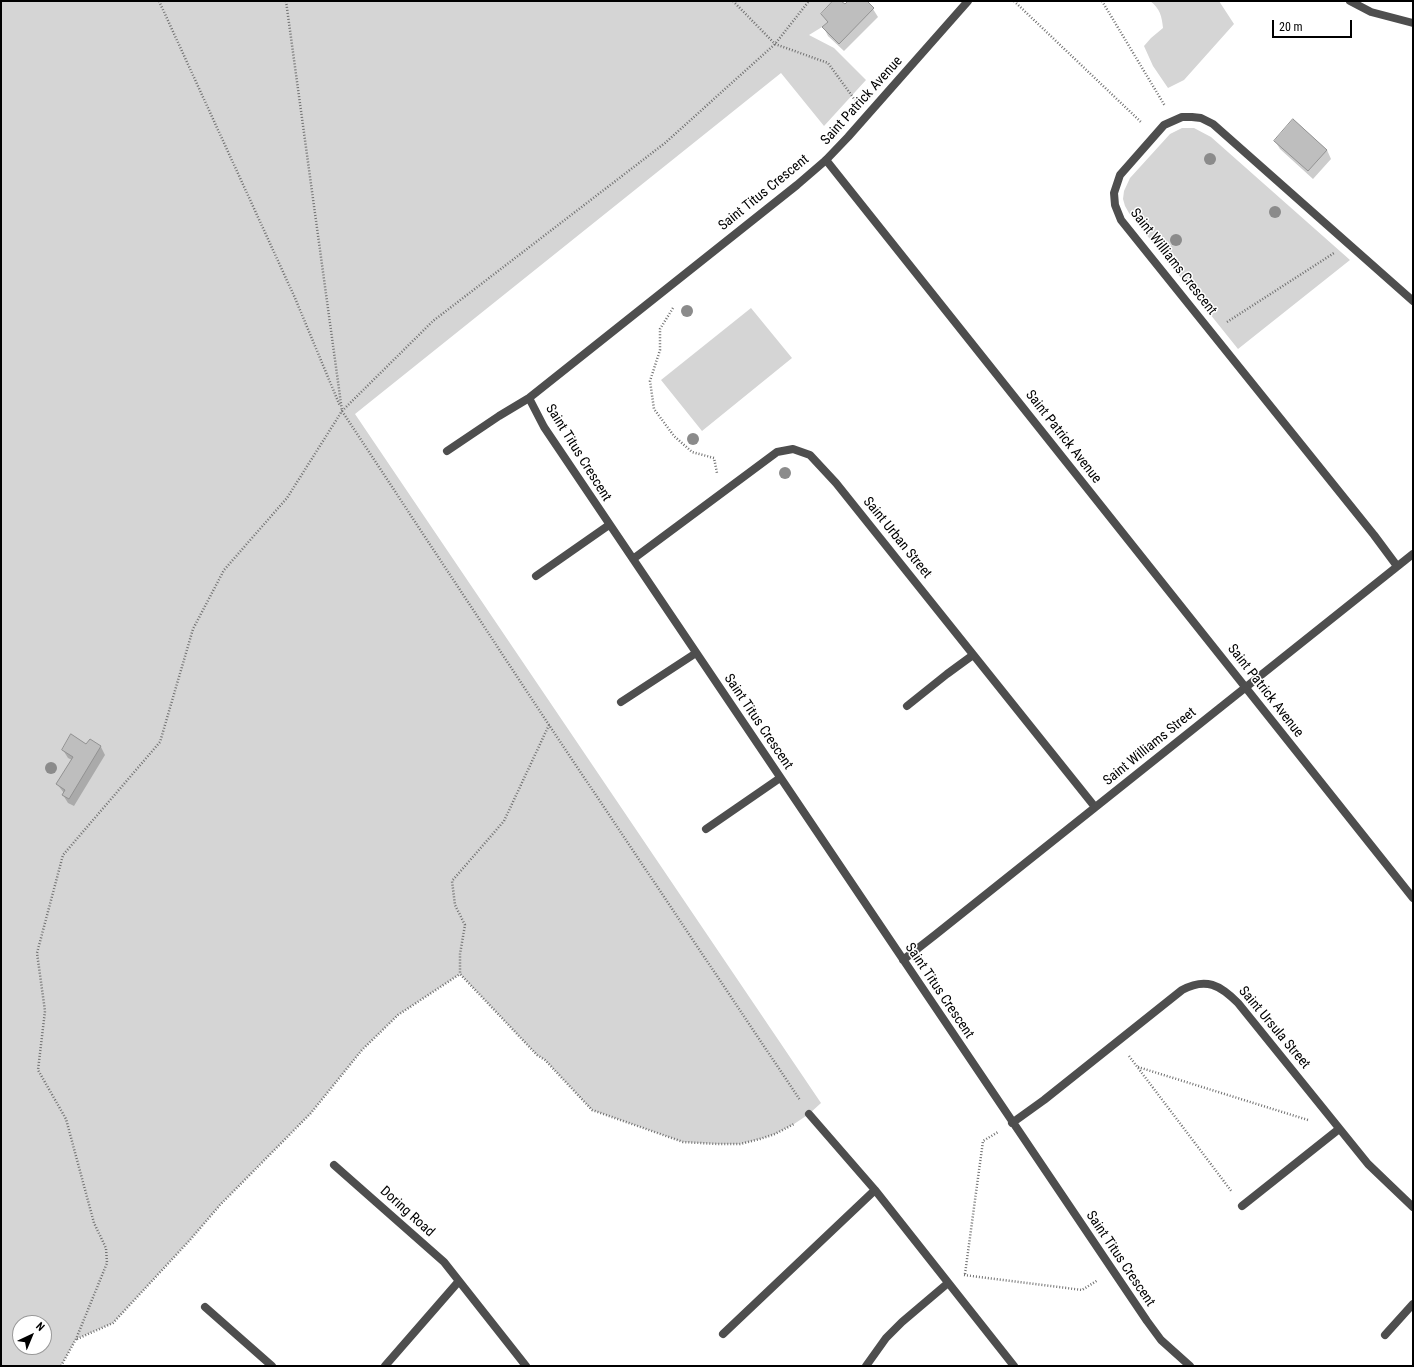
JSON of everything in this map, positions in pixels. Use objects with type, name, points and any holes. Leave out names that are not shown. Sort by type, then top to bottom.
[{"type":"street","name":"Saint Patrick Avenue","points":[[968,1],[826,160],[1413,898]]},
{"type":"street","points":[[1350,1],[1371,12],[1413,24]]},
{"type":"street","name":"Saint Williams Crescent","points":[[1397,566],[1121,220],[1115,205],[1114,193],[1120,175],[1164,125],[1182,117],[1192,116],[1201,118],[1213,124],[1413,301]]},
{"type":"street","name":"Saint Titus Crescent","points":[[826,160],[530,398],[544,427],[609,525],[1147,1322],[1161,1340],[1190,1366]]},
{"type":"street","points":[[447,451],[499,416],[530,398]]},
{"type":"street","name":"Saint Urban Street","points":[[633,559],[777,452],[793,449],[810,455],[836,483],[1095,807]]},
{"type":"street","points":[[536,576],[609,525]]},
{"type":"street","name":"Saint Williams Street","points":[[903,960],[1413,554]]},
{"type":"street","points":[[621,702],[696,653]]},
{"type":"street","points":[[907,706],[973,655]]},
{"type":"street","points":[[706,829],[780,778]]},
{"type":"street","name":"Saint Ursula Street","points":[[1012,1123],[1044,1100],[1182,990],[1198,983],[1210,984],[1225,990],[1238,1003],[1368,1164],[1413,1207]]},
{"type":"street","points":[[809,1114],[875,1190],[1014,1366]]},
{"type":"street","points":[[1242,1206],[1339,1129]]},
{"type":"street","name":"Doring Road","points":[[334,1165],[444,1262],[526,1366]]},
{"type":"street","points":[[723,1334],[875,1190]]},
{"type":"street","points":[[385,1366],[459,1282]]},
{"type":"street","points":[[866,1366],[886,1338],[902,1322],[948,1283]]},
{"type":"street","points":[[1385,1335],[1413,1304]]},
{"type":"street","points":[[205,1307],[272,1366]]},
{"type":"path","points":[[159,1],[295,298],[342,410],[549,725],[809,1114],[775,1134],[760,1139],[740,1144],[718,1144],[683,1142],[592,1110],[460,974],[460,954],[465,925],[455,905],[452,881],[504,821],[549,725]]},
{"type":"path","points":[[286,1],[342,410]]},
{"type":"path","points":[[733,1],[775,44],[828,63],[855,100]]},
{"type":"path","points":[[61,1366],[76,1339],[107,1263],[106,1248],[94,1222],[66,1119],[38,1070],[45,1011],[37,954],[63,855],[160,742],[193,628],[224,570],[287,498],[342,410],[433,321],[665,143],[775,44],[809,1]]},
{"type":"path","points":[[1014,1],[1140,120],[1154,136]]},
{"type":"path","points":[[1102,1],[1174,120]]},
{"type":"path","points":[[1211,332],[1315,264],[1349,244]]},
{"type":"path","points":[[666,289],[676,302],[660,329],[660,350],[650,381],[654,409],[674,436],[692,452],[714,458],[721,493]]},
{"type":"path","points":[[76,1339],[113,1323],[190,1240],[220,1205],[311,1113],[362,1050],[398,1015],[460,974]]},
{"type":"path","points":[[1117,1042],[1138,1067],[1242,1206]]},
{"type":"path","points":[[1138,1067],[1310,1120]]},
{"type":"path","points":[[965,1274],[983,1141],[1012,1123]]},
{"type":"path","points":[[948,1283],[965,1274],[1082,1290],[1113,1272]]},
{"type":"shaded area","points":[[1,1],[833,1],[821,14],[828,22],[809,35],[834,48],[866,80],[824,126],[781,73],[355,414],[821,1103],[809,1114],[775,1134],[740,1144],[683,1142],[592,1110],[460,974],[398,1015],[362,1050],[311,1113],[220,1205],[190,1240],[113,1323],[76,1339],[61,1366],[1,1366]]},
{"type":"shaded area","points":[[1150,1],[1219,1],[1234,24],[1184,80],[1168,88],[1153,66],[1144,46],[1163,28],[1160,13]]},
{"type":"shaded area","points":[[1182,128],[1194,128],[1211,137],[1350,260],[1238,349],[1129,213],[1123,199],[1124,191],[1130,178],[1170,134]]},
{"type":"shaded area","points":[[751,308],[792,358],[702,431],[661,380]]},
{"type":"building","points":[[833,1],[841,1],[845,4],[848,1],[867,1],[874,8],[839,44],[822,27],[828,22],[821,14]]},
{"type":"building","points":[[1293,119],[1327,150],[1308,171],[1274,141]]},
{"type":"building","points":[[71,734],[86,744],[90,739],[101,746],[69,799],[62,795],[65,790],[56,784],[73,757],[62,750]]}]
